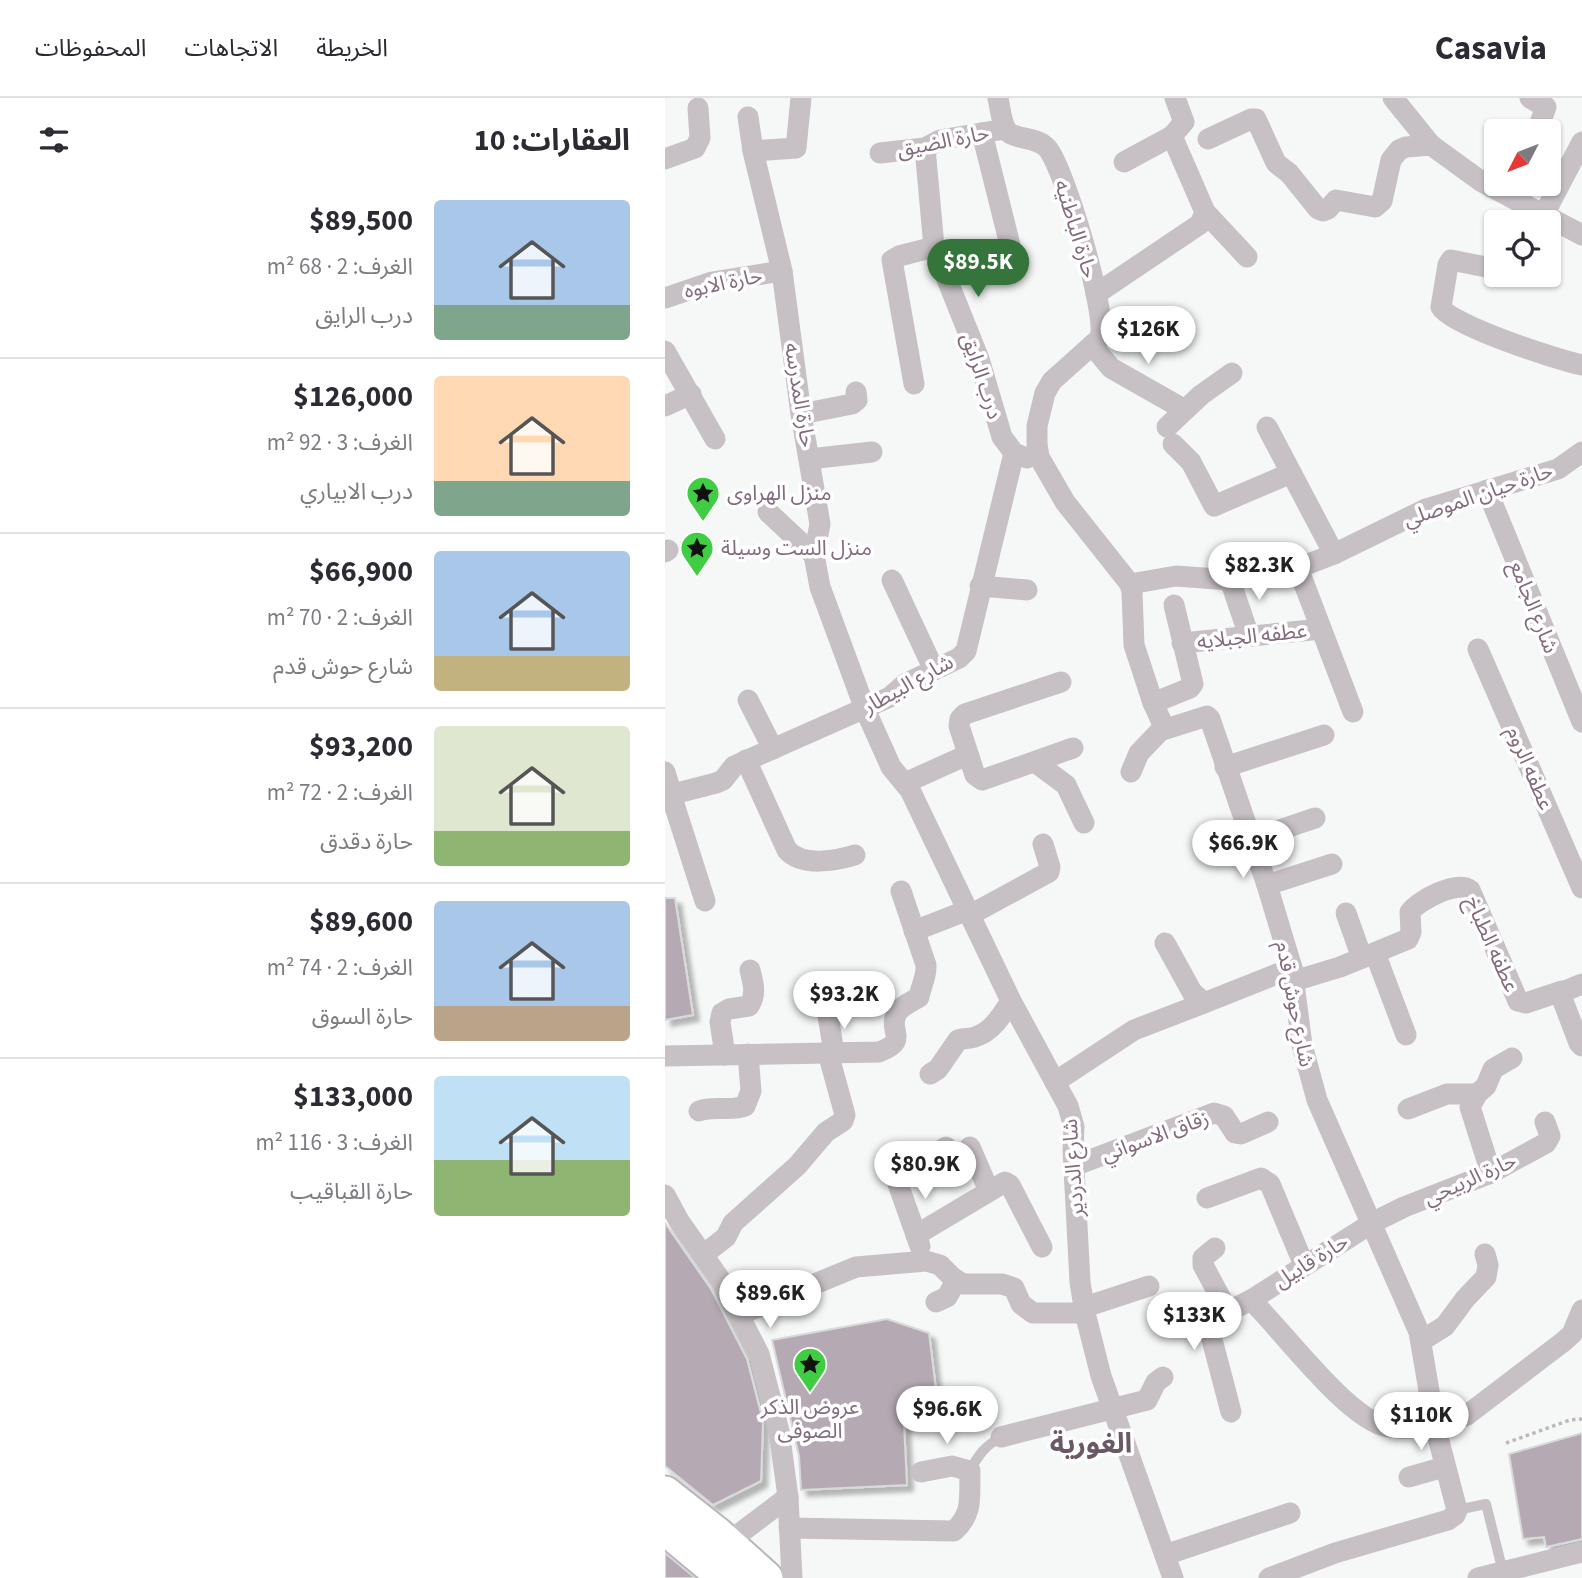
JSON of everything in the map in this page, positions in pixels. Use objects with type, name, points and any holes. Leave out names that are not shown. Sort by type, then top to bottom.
[{"type":"main road","points":[[665,1493],[766,1578]]},
{"type":"main road","points":[[665,1528],[725,1578]]},
{"type":"street","points":[[753,151],[796,148],[801,98]]},
{"type":"street","points":[[998,98],[1005,129]]},
{"type":"street","points":[[1124,162],[1172,136],[1184,122],[1175,98]]},
{"type":"street","points":[[1393,98],[1431,145],[1484,183]]},
{"type":"street","points":[[665,159],[695,148],[700,138],[698,108]]},
{"type":"street","name":"حارة المدرسه","points":[[748,117],[753,151],[782,271],[801,414],[820,524],[814,555],[820,587],[865,709]]},
{"type":"street","points":[[1208,139],[1254,118],[1276,163],[1280,178],[1323,211],[1336,200],[1375,207],[1382,201],[1391,160],[1395,154],[1406,147],[1431,145]]},
{"type":"street","name":"حارة الضيق","points":[[880,153],[925,148],[940,140],[1005,129]]},
{"type":"street","name":"حارة الباطنيه","points":[[1005,129],[1011,135],[1041,142],[1049,151],[1071,198],[1103,330],[1100,338],[1092,345]]},
{"type":"street","points":[[982,133],[1012,253]]},
{"type":"street","points":[[1172,136],[1205,212],[1247,257]]},
{"type":"street","points":[[1547,210],[1582,142]]},
{"type":"street","name":"درب الرايق","points":[[925,148],[934,247],[979,359],[1002,437],[1014,453]]},
{"type":"street","points":[[1519,196],[1533,210]]},
{"type":"street","points":[[1096,294],[1200,224],[1205,212]]},
{"type":"street","points":[[1561,227],[1582,235]]},
{"type":"street","points":[[914,384],[892,260],[934,247]]},
{"type":"street","points":[[1484,267],[1451,260],[1442,311],[1451,318],[1499,337],[1562,361],[1582,365]]},
{"type":"street","name":"حارة الابوه","points":[[665,298],[712,282],[782,271]]},
{"type":"street","points":[[1131,772],[1139,753],[1164,727],[1134,645],[1130,584],[1065,502],[1039,457],[1037,426],[1045,393],[1052,382],[1092,345],[1111,368],[1185,410]]},
{"type":"street","points":[[665,351],[715,439]]},
{"type":"street","points":[[1232,373],[1185,410],[1170,436],[1191,462],[1214,506],[1291,474]]},
{"type":"street","points":[[801,414],[852,404],[857,400],[856,392]]},
{"type":"street","points":[[665,406],[691,394]]},
{"type":"street","points":[[1267,427],[1334,554]]},
{"type":"street","points":[[809,459],[872,452]]},
{"type":"street","name":"حارة حيان الموصلي","points":[[1130,584],[1176,576],[1230,580],[1298,568],[1334,554],[1426,509],[1557,469],[1582,452]]},
{"type":"street","points":[[1014,453],[1028,458],[1039,457]]},
{"type":"street","name":"شارع البيطار","points":[[670,798],[723,780],[734,766],[865,709],[890,696],[905,684],[959,658],[966,651],[1014,453]]},
{"type":"street","name":"شارع الجامع","points":[[1487,490],[1582,722]]},
{"type":"street","points":[[768,512],[814,555]]},
{"type":"street","points":[[1298,568],[1353,712]]},
{"type":"street","points":[[892,580],[934,670]]},
{"type":"street","points":[[1230,580],[1249,636]]},
{"type":"street","points":[[980,586],[1027,590]]},
{"type":"street","points":[[1153,703],[1192,686],[1174,605]]},
{"type":"street","name":"عطفه الجبلايه","points":[[1182,643],[1321,629]]},
{"type":"street","name":"عطفه الروم","points":[[1478,649],[1582,888]]},
{"type":"street","points":[[1061,682],[965,714],[960,719],[959,726],[975,775],[982,780],[1073,748]]},
{"type":"street","points":[[748,700],[773,749]]},
{"type":"street","name":"شارع الدردير","points":[[865,709],[891,767],[910,790],[1011,1002],[1068,1106],[1074,1127],[1073,1167],[1080,1282],[1085,1310],[1101,1376],[1173,1578]]},
{"type":"street","name":"شارع حوش قدم","points":[[1164,727],[1166,729],[1209,717],[1267,885],[1293,974],[1302,1045],[1317,1100],[1419,1332],[1435,1426],[1457,1510]]},
{"type":"street","points":[[1226,766],[1324,735]]},
{"type":"street","points":[[905,783],[967,755]]},
{"type":"street","points":[[746,760],[787,850],[793,857],[804,861],[855,855]]},
{"type":"street","points":[[1035,762],[1066,785],[1084,823]]},
{"type":"street","points":[[665,772],[670,798],[705,901]]},
{"type":"street","points":[[1250,840],[1315,818]]},
{"type":"street","points":[[914,931],[969,913],[1049,872],[1050,867],[1042,844]]},
{"type":"street","points":[[1267,885],[1332,864]]},
{"type":"street","name":"عطفه الطباخ","points":[[1055,1082],[1135,1030],[1203,1003],[1293,974],[1340,968],[1408,939],[1411,932],[1410,912],[1423,900],[1458,887],[1470,890],[1518,1001],[1526,1003],[1562,991]]},
{"type":"street","points":[[665,1056],[879,1052],[891,1047],[896,1040],[894,1019],[897,1011],[919,997],[922,981],[927,974],[901,891]]},
{"type":"street","points":[[1346,913],[1406,1035]]},
{"type":"street","points":[[1164,943],[1192,992],[1203,1003]]},
{"type":"street","points":[[725,1055],[720,1021],[722,1013],[729,1009],[749,1006],[755,993],[751,970]]},
{"type":"street","points":[[1582,984],[1562,991],[1560,996],[1582,1046]]},
{"type":"street","points":[[930,1074],[939,1069],[958,1040],[984,1033],[996,1024],[1011,1002]]},
{"type":"street","points":[[703,1255],[726,1237],[733,1223],[797,1166],[826,1132],[843,1121],[845,1115],[831,1052],[826,1004]]},
{"type":"street","points":[[699,1111],[709,1108],[738,1109],[745,1105],[751,1091],[748,1054]]},
{"type":"street","points":[[1491,1173],[1470,1107],[1477,1094],[1486,1086],[1493,1069],[1512,1058]]},
{"type":"street","points":[[1408,1109],[1447,1094],[1477,1094]]},
{"type":"street","name":"زقاق الاسواني","points":[[1073,1167],[1214,1113],[1224,1116],[1235,1133],[1241,1134],[1268,1122]]},
{"type":"street","name":"حارة الربيحي","points":[[1372,1223],[1404,1207],[1491,1173],[1546,1143],[1550,1136],[1545,1122]]},
{"type":"street","points":[[926,1261],[898,1184],[902,1177],[946,1147]]},
{"type":"street","points":[[970,1147],[989,1191]]},
{"type":"street","points":[[1207,1198],[1261,1178],[1266,1180],[1304,1265]]},
{"type":"street","points":[[916,1235],[1005,1182],[1010,1185],[1042,1247]]},
{"type":"street","points":[[665,1195],[722,1282],[759,1354],[779,1431],[788,1497],[792,1578]]},
{"type":"street","name":"حارة قابيل","points":[[1251,1300],[1372,1223]]},
{"type":"street","points":[[1215,1248],[1203,1258],[1203,1265],[1223,1305],[1229,1310],[1251,1300],[1341,1398],[1387,1427],[1435,1426],[1467,1415],[1563,1342],[1571,1334],[1582,1310]]},
{"type":"street","points":[[1421,1341],[1445,1326],[1486,1277],[1488,1265],[1485,1254]]},
{"type":"street","points":[[739,1315],[856,1267],[926,1261],[940,1265],[956,1281],[963,1284],[1014,1288],[1021,1304],[1033,1313],[1085,1310],[1149,1286]]},
{"type":"street","points":[[936,1302],[947,1297],[956,1281]]},
{"type":"street","points":[[1223,1305],[1211,1320],[1210,1332],[1231,1412]]},
{"type":"street","points":[[1001,1437],[1147,1400],[1156,1381],[1163,1377]]},
{"type":"street","points":[[789,1528],[954,1531],[963,1524],[969,1513],[970,1471],[952,1466],[921,1472]]},
{"type":"street","points":[[1409,1477],[1444,1467]]},
{"type":"street","points":[[727,1543],[788,1497]]},
{"type":"street","points":[[1269,1578],[1335,1553],[1448,1520],[1457,1510]]},
{"type":"street","points":[[1165,1555],[1290,1513]]},
{"type":"street","points":[[1478,1578],[1504,1575],[1582,1552]]},
{"type":"lane","points":[[970,1471],[978,1455],[1001,1437]]},
{"type":"lane","points":[[1457,1510],[1486,1504],[1504,1575]]},
{"type":"path","points":[[1506,1444],[1570,1420],[1582,1419]]},
{"type":"building","points":[[665,898],[675,898],[693,1015],[665,1020]]},
{"type":"building","points":[[665,1223],[711,1289],[747,1359],[763,1421],[761,1481],[713,1505],[665,1466]]},
{"type":"building","points":[[887,1319],[929,1333],[939,1414],[904,1424],[907,1485],[801,1490],[799,1456],[772,1340]]},
{"type":"building","points":[[1582,1433],[1582,1539],[1546,1547],[1544,1537],[1523,1539],[1509,1454]]},
{"type":"building","points":[[665,1553],[694,1577],[695,1578],[665,1578]]},
{"type":"place","name":"منزل الهراوى","points":[[703,523]]},
{"type":"place","name":"منزل الست وسيلة","points":[[697,578]]},
{"type":"place","name":"عروض الذكر الصوفى","points":[[810,1394]]},
{"type":"district","name":"الغورية","points":[[1091,1443]]}]
